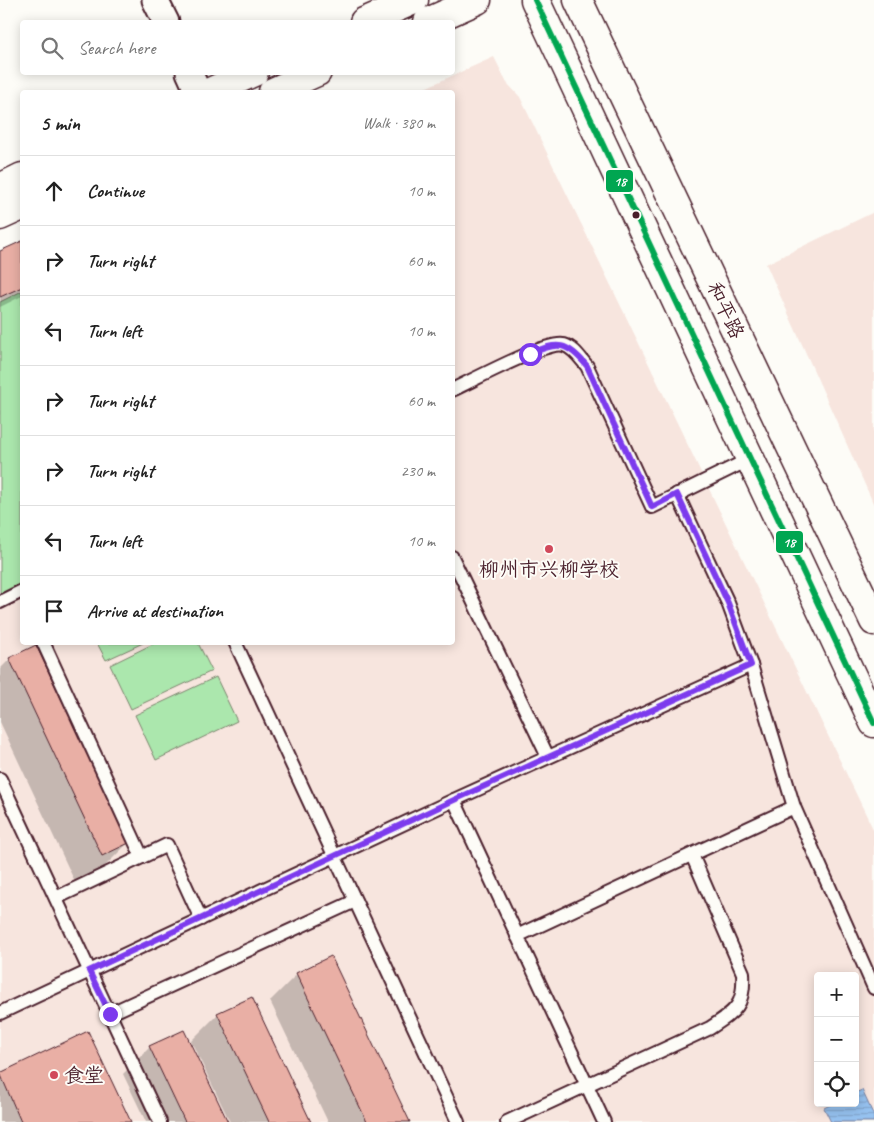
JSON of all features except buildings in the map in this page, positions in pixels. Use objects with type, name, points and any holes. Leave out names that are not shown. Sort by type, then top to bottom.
[{"type":"main road","points":[[369,20],[414,0]]},
{"type":"main road","points":[[433,20],[478,0]]},
{"type":"main road","name":"和平路","points":[[536,0],[874,723]]},
{"type":"main road","name":"和平路","points":[[578,0],[874,621]]},
{"type":"main road","points":[[214,90],[247,75]]},
{"type":"main road","points":[[277,90],[310,75]]},
{"type":"main road","points":[[0,188],[20,178]]},
{"type":"main road","points":[[0,216],[20,207]]},
{"type":"street","points":[[155,0],[165,20]]},
{"type":"street","points":[[190,75],[197,90]]},
{"type":"lane","points":[[455,389],[545,347],[563,345],[574,351],[587,366],[652,507],[750,459]]},
{"type":"lane","points":[[677,494],[728,603],[751,665],[794,807],[874,988]]},
{"type":"lane","points":[[455,563],[548,757]]},
{"type":"lane","points":[[0,602],[20,595]]},
{"type":"lane","points":[[44,645],[142,857]]},
{"type":"lane","points":[[236,645],[458,1122]]},
{"type":"lane","points":[[1,1010],[751,665]]},
{"type":"lane","points":[[0,779],[160,1122]]},
{"type":"lane","points":[[454,800],[604,1122]]},
{"type":"lane","points":[[517,936],[794,807]]},
{"type":"lane","points":[[56,898],[168,845],[201,919]]},
{"type":"lane","points":[[507,1122],[710,1028],[728,1017],[738,1006],[744,993],[743,973],[692,855]]},
{"type":"lane","points":[[110,1014],[355,901]]},
{"type":"shaded area","points":[[494,57],[507,83],[520,97],[874,831],[874,1122],[0,1122],[0,297],[20,288],[20,645],[455,645],[455,90],[420,90]]},
{"type":"shaded area","points":[[874,212],[874,505],[766,264]]},
{"type":"green space","points":[[20,292],[20,595],[0,605],[0,302]]},
{"type":"green space","points":[[98,645],[139,645],[106,660]]},
{"type":"green space","points":[[151,645],[199,645],[212,671],[131,709],[110,665]]},
{"type":"green space","points":[[216,677],[237,721],[156,760],[135,715]]},
{"type":"water","points":[[862,1090],[874,1116],[874,1122],[831,1122],[824,1108],[859,1107],[859,1091]]},
{"type":"transit line","name":"18","points":[[535,0],[874,723]]},
{"type":"place","name":"柳州市兴柳学校","points":[[549,549]]},
{"type":"place","name":"食堂","points":[[54,1075]]},
{"type":"route","points":[[110,1014],[89,971],[454,800],[751,665],[728,603],[677,494],[652,507],[587,366],[574,351],[563,345],[545,347],[530,354]]}]
